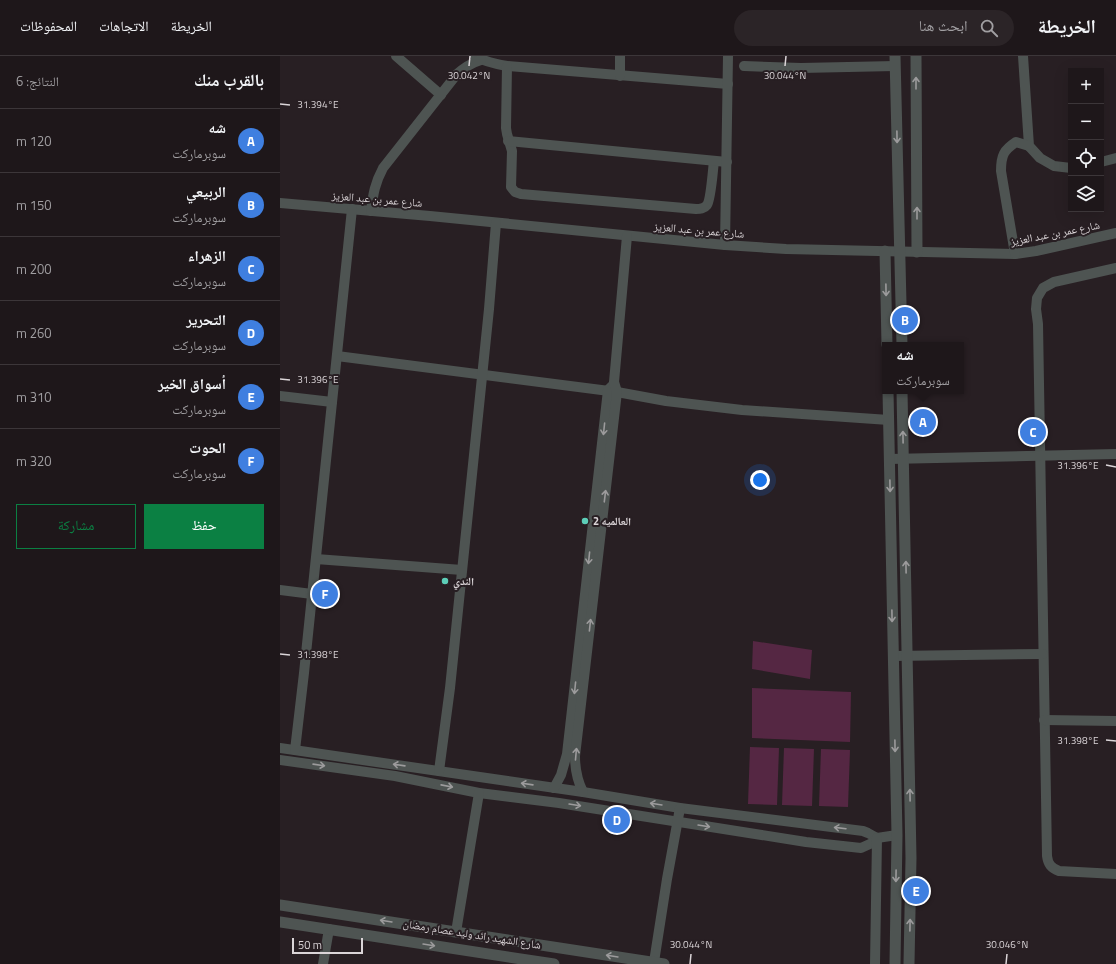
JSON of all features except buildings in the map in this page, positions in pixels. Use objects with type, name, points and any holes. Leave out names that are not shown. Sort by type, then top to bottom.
[{"type":"street","points":[[396,56],[441,96]]},
{"type":"street","points":[[620,56],[620,76]]},
{"type":"street","points":[[725,245],[728,56]]},
{"type":"street","points":[[916,56],[917,252]]},
{"type":"street","points":[[1023,56],[1029,146]]},
{"type":"street","points":[[371,211],[373,192],[383,168],[464,67],[478,58],[506,66],[728,84]]},
{"type":"street","points":[[744,66],[801,68],[895,61],[902,342]]},
{"type":"street","points":[[506,66],[506,128],[512,151],[512,187],[515,192],[521,194],[702,209],[707,205],[709,199],[714,161]]},
{"type":"street","points":[[508,140],[727,162]]},
{"type":"street","points":[[1014,254],[1001,171],[1001,159],[1007,148],[1016,142],[1029,146],[1040,158],[1054,166],[1068,168]]},
{"type":"street","points":[[1104,161],[1116,158]]},
{"type":"street","name":"شارع عمر بن عبد العزيز","points":[[280,203],[725,245],[786,249],[1014,254],[1116,233]]},
{"type":"street","points":[[295,750],[352,209]]},
{"type":"street","points":[[439,771],[449,695],[496,223]]},
{"type":"street","points":[[583,792],[577,778],[575,756],[627,236]]},
{"type":"street","points":[[885,251],[887,342]]},
{"type":"street","points":[[1116,268],[1054,282],[1043,288],[1037,298],[1047,856],[1048,863],[1052,868],[1059,871],[1116,874]]},
{"type":"street","points":[[337,356],[482,375],[613,388],[666,401],[742,410],[889,420]]},
{"type":"street","points":[[554,788],[561,775],[567,754],[613,388]]},
{"type":"street","points":[[888,394],[897,835],[895,964]]},
{"type":"street","points":[[902,394],[911,858],[909,964]]},
{"type":"street","points":[[280,396],[332,402]]},
{"type":"street","points":[[889,459],[1116,454]]},
{"type":"street","points":[[316,559],[462,570]]},
{"type":"street","points":[[280,590],[312,594]]},
{"type":"street","points":[[893,656],[1043,654]]},
{"type":"street","points":[[1044,720],[1116,721]]},
{"type":"street","points":[[280,748],[583,792],[680,808],[863,831],[878,838]]},
{"type":"street","points":[[280,760],[395,776],[479,793],[553,802],[806,842],[861,848],[868,846],[878,838],[897,835]]},
{"type":"street","points":[[456,932],[479,793]]},
{"type":"street","points":[[659,963],[667,879],[680,808]]},
{"type":"street","points":[[875,964],[878,838]]},
{"type":"street","points":[[897,858],[911,858]]},
{"type":"street","name":"شارع الشهيد رائد وليد عصام رمضان","points":[[280,905],[659,963]]},
{"type":"street","name":"شارع الشهيد رائد وليد عصام رمضان","points":[[280,922],[329,929],[504,960],[554,964]]},
{"type":"street","points":[[323,964],[329,929]]},
{"type":"shaded area","points":[[753,641],[812,650],[810,679],[752,669]]},
{"type":"shaded area","points":[[752,688],[851,692],[850,742],[752,738]]},
{"type":"shaded area","points":[[750,747],[779,748],[777,805],[748,804]]},
{"type":"shaded area","points":[[784,748],[814,749],[812,806],[782,805]]},
{"type":"shaded area","points":[[821,749],[850,750],[848,807],[819,806]]},
{"type":"place","name":"الربيعي","points":[[905,320]]},
{"type":"place","name":"شه","points":[[923,422]]},
{"type":"place","name":"الزهراء","points":[[1033,432]]},
{"type":"place","name":"العالميه 2","points":[[585,521]]},
{"type":"place","name":"الندي","points":[[445,581]]},
{"type":"place","name":"الحوت","points":[[325,594]]},
{"type":"place","name":"التحرير","points":[[617,820]]},
{"type":"place","name":"أسواق الخير","points":[[916,891]]}]
